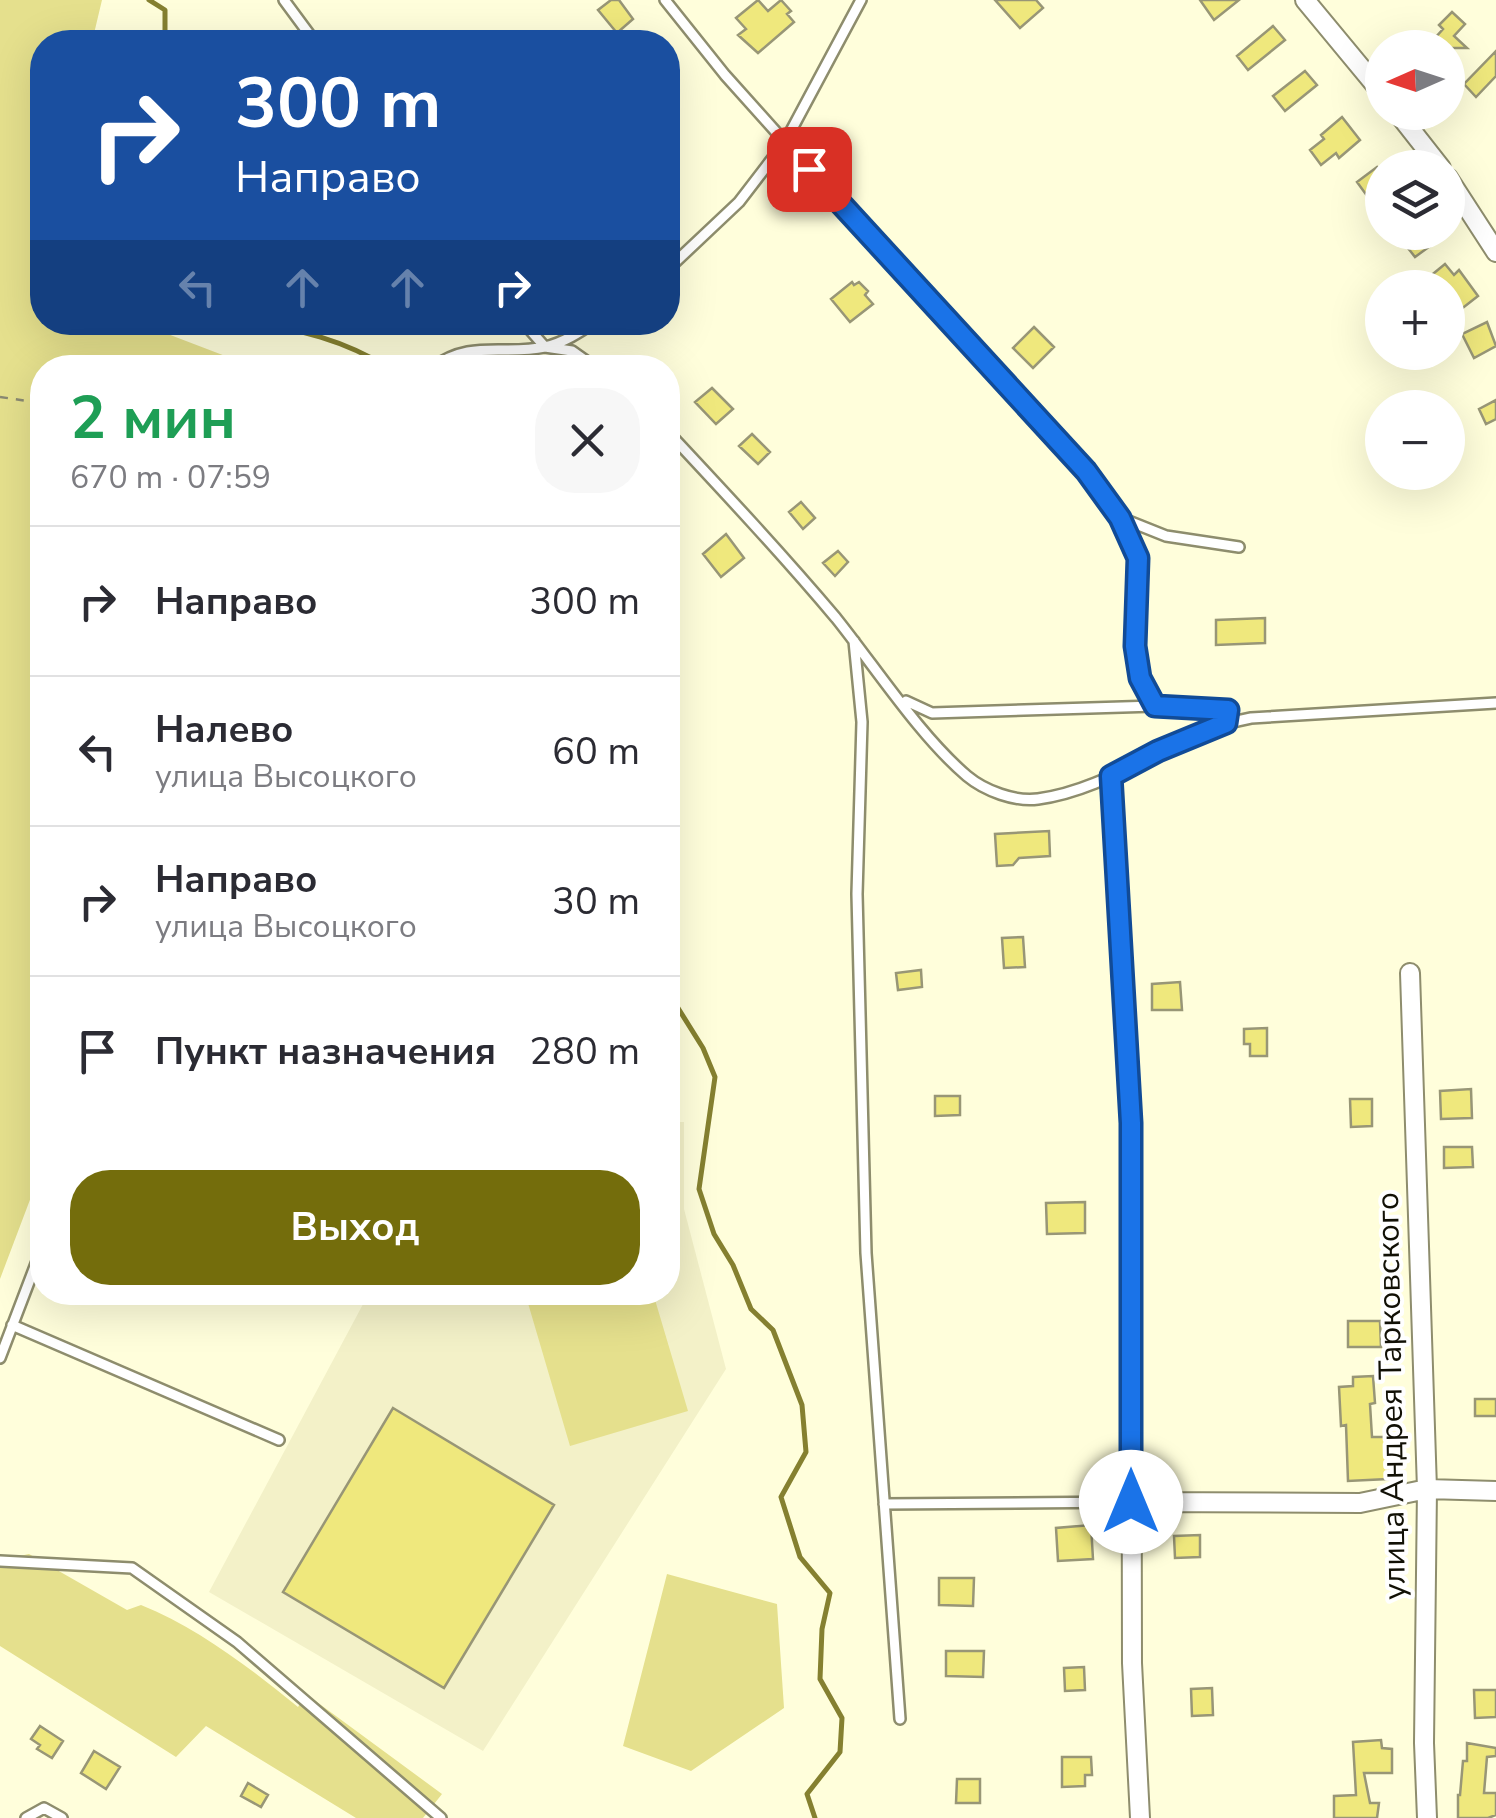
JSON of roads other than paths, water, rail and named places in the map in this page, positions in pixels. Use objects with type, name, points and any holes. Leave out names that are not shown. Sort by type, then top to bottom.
[{"type":"street","points":[[1305,0],[1365,72]]},
{"type":"street","points":[[1411,130],[1426,150]]},
{"type":"street","points":[[1465,204],[1496,252]]},
{"type":"street","points":[[1111,776],[1131,1123],[1132,1663],[1140,1818]]},
{"type":"street","name":"улица Андрея Тарковского","points":[[1410,973],[1427,1490],[1427,1818]]},
{"type":"street","points":[[1131,1502],[1360,1503],[1427,1490],[1496,1491]]},
{"type":"lane","points":[[284,0],[306,30]]},
{"type":"lane","points":[[665,0],[725,75],[1086,471],[1120,518],[1138,558],[1135,646],[1140,678],[1155,706]]},
{"type":"lane","points":[[680,258],[740,202],[785,142],[861,0]]},
{"type":"lane","points":[[534,335],[545,347]]},
{"type":"lane","points":[[545,347],[575,335]]},
{"type":"lane","points":[[454,355],[545,347],[576,355]]},
{"type":"lane","points":[[680,445],[751,520],[935,744],[970,779],[1011,798],[1058,795],[1111,776],[1158,751],[1226,723],[1251,718],[1496,702]]},
{"type":"lane","points":[[1120,518],[1166,536],[1240,547]]},
{"type":"lane","points":[[854,641],[862,722],[857,894],[866,1253],[900,1719]]},
{"type":"lane","points":[[899,697],[932,712],[1155,706],[1228,710],[1226,723]]},
{"type":"lane","points":[[0,1358],[30,1279]]},
{"type":"lane","points":[[12,1325],[279,1440]]},
{"type":"lane","points":[[884,1504],[1131,1502]]},
{"type":"lane","points":[[0,1561],[132,1568],[236,1642],[441,1818]]},
{"type":"lane","points":[[26,1818],[44,1808],[62,1818]]},
{"type":"waterway","points":[[149,0],[165,10],[165,30]]},
{"type":"waterway","points":[[313,335],[364,355]]},
{"type":"waterway","points":[[680,1011],[703,1048],[715,1077],[699,1189],[714,1234],[733,1265],[751,1309],[773,1330],[802,1405],[806,1452],[781,1497],[800,1557],[830,1593],[822,1629],[820,1679],[842,1718],[840,1752],[807,1794],[815,1818]]}]
